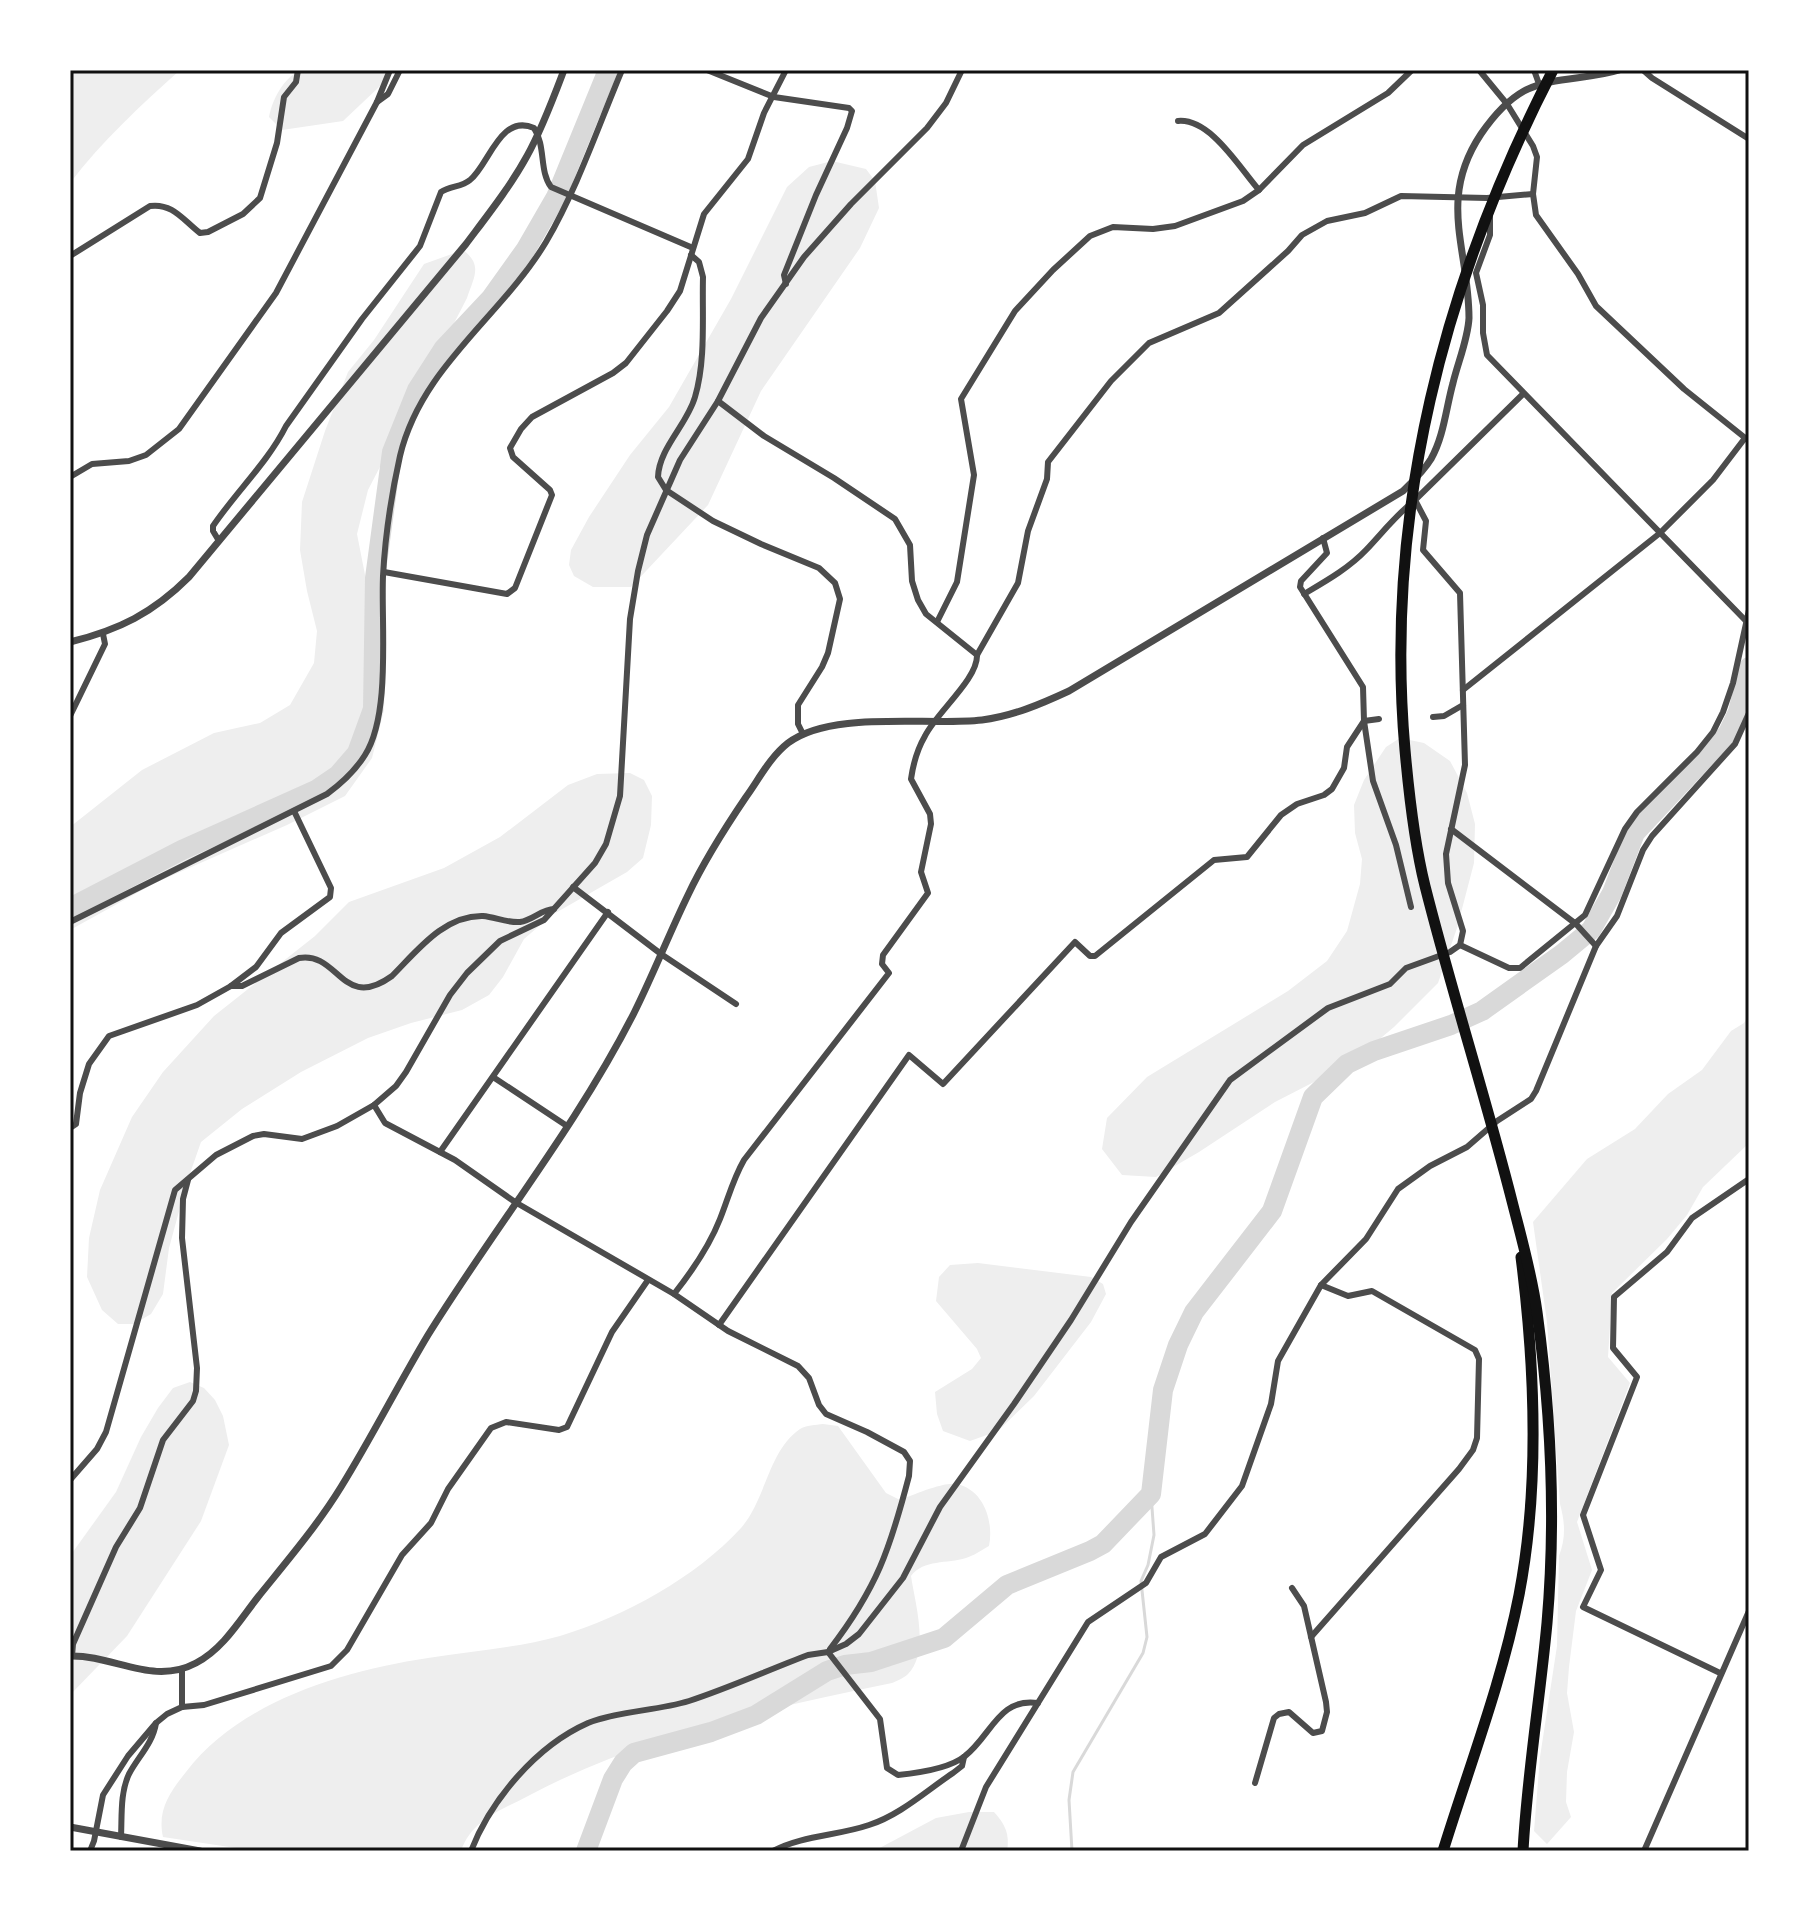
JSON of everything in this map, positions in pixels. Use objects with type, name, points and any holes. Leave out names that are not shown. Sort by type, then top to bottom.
[{"type":"highway","points":[[1523,1851],[1547,1623],[1550,1491],[1542,1356],[1528,1259],[1424,883],[1405,748],[1401,656],[1406,540],[1430,397],[1466,270],[1498,183],[1553,70]]},
{"type":"highway","points":[[1443,1851],[1506,1650],[1526,1546],[1532,1433],[1528,1321],[1513,1205]]},
{"type":"street","points":[[70,256],[150,206],[162,205],[174,209],[200,233],[243,214],[264,190],[283,114],[284,97],[296,82],[298,70]]},
{"type":"street","points":[[70,477],[92,464],[129,461],[146,455],[179,429],[276,293],[377,102],[390,70]]},
{"type":"street","points":[[377,102],[388,94],[400,70]]},
{"type":"street","points":[[70,642],[103,634],[167,599],[219,541],[466,244],[526,159],[564,70]]},
{"type":"street","points":[[70,922],[327,794],[341,784],[367,753],[381,706],[384,572],[400,455],[411,424],[424,396],[458,350],[511,293],[546,241],[562,192],[622,70]]},
{"type":"street","points":[[707,70],[774,97],[849,108],[852,111],[784,275],[786,284]]},
{"type":"street","points":[[384,572],[507,594],[515,588],[552,495],[513,457],[510,448],[532,417],[626,363],[680,291],[704,214],[748,159],[764,113],[786,70]]},
{"type":"street","points":[[70,1480],[97,1449],[106,1432],[175,1190],[180,1184],[216,1155],[253,1136],[264,1134],[302,1139],[337,1126],[374,1105],[396,1086],[406,1072],[450,995],[467,973],[500,941],[539,924],[595,863],[606,844],[620,796],[630,619],[647,535],[666,490],[680,460],[718,401],[749,337],[804,257],[851,204],[927,128],[946,103],[962,70]]},
{"type":"street","points":[[937,622],[957,582],[974,475],[961,399],[1015,311],[1090,236],[1103,229],[1175,226],[1234,205],[1259,190],[1303,145],[1388,93],[1412,70]]},
{"type":"street","points":[[1463,690],[1660,533],[1713,480],[1747,439],[1684,389],[1596,306],[1578,274],[1536,215],[1533,194],[1537,157],[1533,146],[1507,104],[1479,70]]},
{"type":"street","points":[[1534,70],[1539,84]]},
{"type":"street","points":[[188,1180],[183,1199],[182,1238],[197,1368],[196,1391],[193,1401],[163,1440],[140,1508],[106,1567],[73,1644],[71,1656],[98,1659],[150,1672],[182,1669],[196,1663],[221,1644],[323,1514],[427,1336],[600,1074],[634,1012],[690,891],[739,808],[775,755],[803,734],[842,723],[986,720],[1031,708],[1069,691],[1403,491],[1422,473],[1437,446],[1469,323],[1468,294],[1457,230],[1458,197],[1464,169],[1474,145],[1507,104],[1521,93],[1539,84],[1594,77],[1619,70]]},
{"type":"street","points":[[1643,70],[1749,139]]},
{"type":"street","points":[[1178,121],[1191,120],[1200,124],[1259,190]]},
{"type":"street","points":[[219,541],[213,526],[277,444],[286,426],[362,319],[420,246],[441,192],[473,178],[505,133],[526,125],[538,134],[544,153],[547,183],[692,251],[699,262],[703,277],[700,372],[690,412],[658,468],[660,484],[713,521],[819,568],[835,583],[840,599],[828,653],[797,711],[803,734]]},
{"type":"street","points":[[674,1294],[699,1263],[744,1160],[889,973],[882,964],[883,955],[928,893],[921,872],[931,824],[930,814],[911,779],[919,749],[942,709],[971,677],[977,655],[1018,583],[1028,531],[1047,479],[1048,462],[1111,381],[1149,343],[1219,313],[1302,235],[1327,221],[1365,213],[1401,196],[1487,198],[1533,194]]},
{"type":"street","points":[[1487,198],[1492,227],[1476,273],[1483,305],[1484,344],[1491,361],[1746,621]]},
{"type":"street","points":[[1304,594],[1335,576],[1366,550],[1383,529],[1523,394]]},
{"type":"street","points":[[718,401],[764,436],[895,519],[910,545],[912,581],[926,614],[977,655]]},
{"type":"street","points":[[471,1851],[476,1838],[517,1775],[550,1746],[587,1724],[690,1701],[808,1655],[828,1652],[859,1634],[903,1578],[940,1507],[1039,1368],[1131,1222],[1230,1080],[1328,1008],[1390,984],[1406,968],[1450,952],[1460,945],[1463,931],[1445,867],[1465,765],[1460,593],[1423,550],[1426,521],[1415,500]]},
{"type":"street","points":[[1323,538],[1327,553],[1301,581],[1300,587],[1358,677],[1365,698],[1364,721],[1373,781],[1396,845],[1411,907]]},
{"type":"street","points":[[1460,945],[1515,969],[1527,965],[1578,926],[1593,901],[1625,829],[1637,812],[1713,732],[1733,683],[1749,610]]},
{"type":"street","points":[[70,716],[105,644],[103,634]]},
{"type":"street","points":[[1433,717],[1444,716],[1463,705]]},
{"type":"street","points":[[961,1851],[986,1787],[1088,1622],[1146,1583],[1161,1557],[1205,1534],[1242,1486],[1271,1404],[1278,1361],[1321,1285],[1366,1239],[1398,1189],[1430,1166],[1467,1147],[1497,1121],[1531,1099],[1594,944],[1617,916],[1643,850],[1735,744],[1749,713]]},
{"type":"street","points":[[719,1325],[909,1055],[943,1084],[1075,942],[1090,956],[1095,956],[1214,860],[1247,857],[1281,815],[1297,804],[1332,789],[1344,768],[1347,747],[1364,721],[1379,719]]},
{"type":"street","points":[[70,1128],[76,1124],[80,1093],[89,1064],[109,1036],[133,1025],[167,1017],[197,1005],[231,986],[256,967],[281,933],[330,897],[331,888],[294,811]]},
{"type":"street","points":[[1451,829],[1578,926],[1594,944]]},
{"type":"street","points":[[573,887],[661,954],[736,1004]]},
{"type":"street","points":[[231,986],[242,986],[299,958],[308,957],[316,959],[355,987],[366,988],[392,976],[445,926],[470,917],[484,916],[522,921],[533,919],[549,908],[554,909]]},
{"type":"street","points":[[440,1152],[608,912]]},
{"type":"street","points":[[493,1077],[567,1126]]},
{"type":"street","points":[[374,1105],[385,1123],[440,1152],[515,1202],[674,1294],[719,1325],[798,1366],[809,1378],[819,1405],[826,1414],[904,1452],[910,1461],[909,1476],[884,1561],[856,1615],[828,1652]]},
{"type":"street","points":[[1720,1673],[1583,1607],[1601,1570],[1583,1515],[1637,1377],[1613,1348],[1614,1297],[1667,1252],[1692,1218],[1749,1179]]},
{"type":"street","points":[[90,1851],[103,1795],[112,1778],[156,1723],[182,1707],[204,1705],[322,1670],[340,1659],[402,1555],[431,1523],[448,1489],[491,1428],[506,1422],[559,1430],[567,1427],[612,1332],[648,1280]]},
{"type":"street","points":[[1311,1637],[1459,1469],[1473,1450],[1477,1438],[1479,1359],[1475,1350],[1372,1291],[1348,1296],[1321,1285]]},
{"type":"street","points":[[1255,1783],[1270,1724],[1279,1714],[1293,1714],[1313,1733],[1322,1731],[1325,1725],[1326,1702],[1304,1606],[1292,1588]]},
{"type":"street","points":[[1644,1851],[1749,1611]]},
{"type":"street","points":[[828,1652],[880,1719],[884,1756],[892,1773],[905,1774],[951,1764],[964,1757],[997,1717],[1013,1705],[1038,1703]]},
{"type":"street","points":[[182,1669],[182,1707]]},
{"type":"street","points":[[121,1837],[123,1795],[128,1776],[151,1740],[156,1723]]},
{"type":"street","points":[[773,1851],[790,1842],[866,1826],[888,1818],[962,1766],[964,1757]]},
{"type":"street","points":[[70,1827],[198,1851]]},
{"type":"shaded area","points":[[70,70],[180,70],[136,110],[70,183]]},
{"type":"shaded area","points":[[300,70],[393,70],[343,121],[282,130],[269,117],[270,110],[284,84]]},
{"type":"shaded area","points":[[832,161],[866,169],[875,181],[879,208],[860,248],[761,391],[708,505],[631,587],[593,587],[574,576],[569,565],[571,550],[589,517],[630,455],[669,407],[731,299],[787,187],[809,167]]},
{"type":"shaded area","points":[[463,250],[475,266],[467,298],[368,490],[357,534],[385,677],[384,710],[372,758],[345,796],[155,883],[70,930],[70,827],[142,770],[214,733],[260,723],[290,705],[314,663],[317,631],[300,550],[302,502],[325,431],[348,372],[374,340],[424,264]]},
{"type":"shaded area","points":[[1400,738],[1424,743],[1450,761],[1467,793],[1475,824],[1474,863],[1438,983],[1394,1027],[1351,1063],[1275,1102],[1156,1177],[1122,1175],[1102,1149],[1107,1118],[1147,1077],[1288,991],[1327,961],[1347,931],[1360,884],[1362,859],[1355,833],[1354,805],[1364,780],[1386,747]]},
{"type":"shaded area","points":[[630,773],[644,780],[652,796],[651,825],[643,858],[627,872],[552,915],[524,939],[489,995],[462,1010],[368,1038],[301,1072],[242,1109],[201,1142],[169,1248],[163,1294],[151,1314],[134,1324],[118,1324],[102,1310],[87,1277],[89,1238],[100,1190],[132,1117],[163,1072],[214,1016],[315,936],[349,902],[444,868],[500,837],[568,785],[597,774]]},
{"type":"shaded area","points":[[1749,1014],[1749,1143],[1703,1187],[1687,1215],[1667,1239],[1612,1293],[1608,1357],[1630,1383],[1577,1522],[1592,1570],[1576,1611],[1569,1667],[1567,1693],[1574,1732],[1567,1772],[1566,1802],[1571,1817],[1547,1844],[1534,1831],[1540,1757],[1557,1646],[1559,1556],[1564,1530],[1547,1322],[1533,1222],[1587,1159],[1635,1129],[1668,1094],[1702,1070],[1731,1031],[1744,1023]]},
{"type":"shaded area","points":[[978,1263],[1091,1277],[1103,1284],[1106,1294],[1091,1322],[1034,1396],[998,1431],[970,1441],[943,1431],[937,1414],[935,1392],[972,1369],[981,1358],[977,1349],[936,1301],[939,1277],[950,1265]]},
{"type":"shaded area","points":[[190,1382],[204,1388],[215,1400],[223,1416],[229,1445],[201,1521],[127,1636],[70,1695],[70,1556],[116,1492],[158,1408],[173,1388]]},
{"type":"shaded area","points":[[823,1424],[838,1426],[886,1493],[900,1500],[936,1487],[956,1484],[974,1492],[988,1517],[989,1546],[966,1558],[922,1567],[911,1576],[920,1640],[915,1665],[902,1678],[892,1683],[706,1726],[617,1756],[573,1774],[489,1817],[472,1831],[461,1851],[256,1851],[163,1837],[163,1810],[186,1772],[208,1747],[264,1708],[295,1693],[362,1671],[560,1636],[609,1618],[681,1579],[741,1528],[789,1438],[802,1428]]},
{"type":"shaded area","points":[[969,1812],[994,1812],[1006,1830],[1007,1851],[874,1851],[936,1818]]},
{"type":"waterway","points":[[70,908],[182,850],[316,790],[338,775],[357,753],[373,709],[375,578],[392,452],[417,390],[444,348],[491,298],[526,249],[556,197],[608,70]]},
{"type":"waterway","points":[[586,1851],[613,1779],[634,1753],[711,1732],[756,1715],[827,1671],[871,1662],[944,1638],[1007,1585],[1103,1544],[1151,1494],[1163,1390],[1178,1345],[1194,1312],[1272,1211],[1313,1097],[1347,1064],[1482,1011],[1591,930],[1612,893],[1635,833],[1728,733],[1738,712],[1749,667]]},
{"type":"waterway","points":[[1072,1851],[1069,1800],[1073,1772],[1143,1653],[1147,1637],[1141,1581],[1154,1535],[1151,1494]]}]
